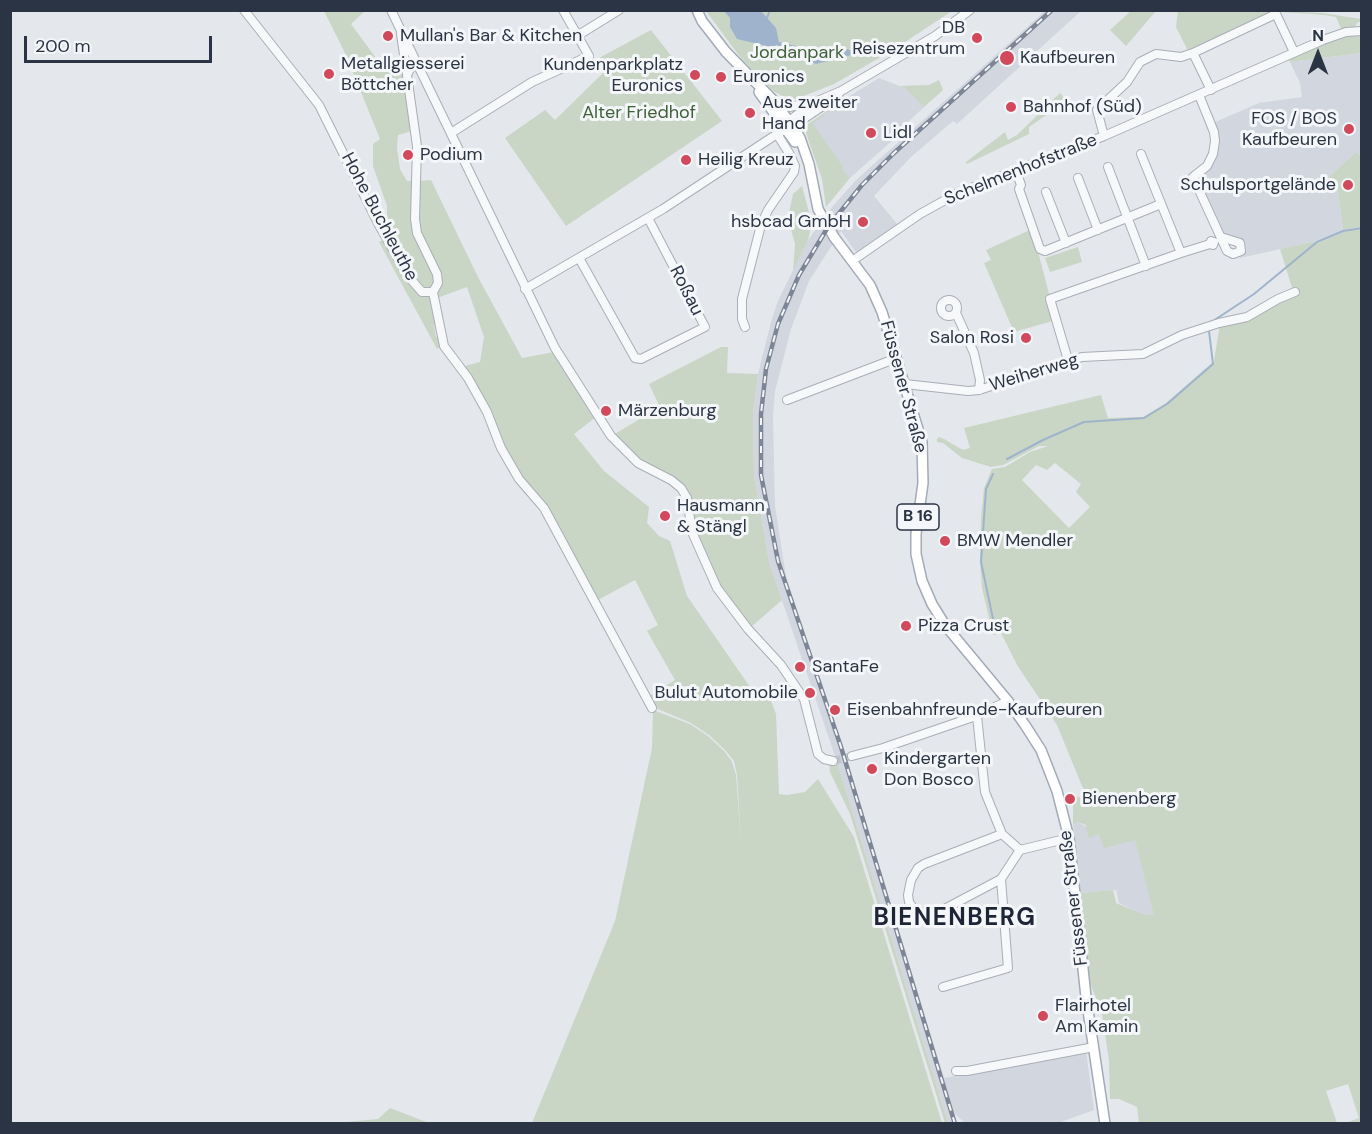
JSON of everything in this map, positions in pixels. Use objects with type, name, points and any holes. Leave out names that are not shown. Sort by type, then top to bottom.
[{"type":"main road","name":"B 16","points":[[697,10],[713,37],[772,99],[785,128]]},
{"type":"main road","name":"B 16","points":[[747,75],[785,128]]},
{"type":"main road","name":"Füssener Straße","points":[[785,128],[800,138],[809,164],[818,209],[870,285],[882,312],[905,384],[923,452],[923,483],[916,534],[916,554],[922,581],[945,625],[1008,701],[1041,750],[1057,791],[1070,838],[1086,997],[1105,1124]]},
{"type":"street","name":"Hohe Buchleuthe","points":[[244,10],[319,105],[379,225],[408,276],[422,292],[433,292],[444,346],[468,378],[487,412],[501,448],[519,479],[544,508],[652,708]]},
{"type":"street","points":[[391,10],[555,348],[611,436],[638,463],[671,480],[684,493],[687,498],[692,532],[717,588],[748,629],[781,664],[804,699],[818,754],[824,759],[833,761]]},
{"type":"street","points":[[451,132],[531,82],[589,56],[562,10]]},
{"type":"street","points":[[577,36],[619,10]]},
{"type":"street","points":[[772,99],[788,107],[813,103],[841,91],[935,36],[970,10]]},
{"type":"street","points":[[1104,136],[1098,110],[1127,82],[1140,62],[1156,54],[1181,57],[1193,53],[1276,14],[1294,52]]},
{"type":"street","points":[[400,27],[417,146],[415,219],[417,233],[436,274],[438,283],[433,292]]},
{"type":"street","name":"Schelmenhofstraße","points":[[852,261],[920,214],[956,194],[1104,136],[1294,52],[1346,32],[1362,32]]},
{"type":"street","points":[[1193,53],[1211,90]]},
{"type":"street","points":[[407,75],[411,67],[418,64]]},
{"type":"street","points":[[525,289],[648,218],[836,97],[841,91]]},
{"type":"street","points":[[1199,95],[1214,132],[1215,141],[1213,154],[1207,166],[1193,177],[1221,237]]},
{"type":"street","points":[[785,128],[813,103]]},
{"type":"street","points":[[745,327],[742,319],[742,299],[761,225],[768,210],[794,172],[795,166],[789,153],[785,128]]},
{"type":"street","points":[[1141,154],[1181,253]]},
{"type":"street","points":[[1108,167],[1146,266]]},
{"type":"street","points":[[1016,171],[1021,185],[1019,189],[1040,249],[1045,251],[1161,204]]},
{"type":"street","points":[[1078,178],[1098,230]]},
{"type":"street","points":[[1046,192],[1066,243]]},
{"type":"street","name":"Roßau","points":[[579,258],[634,358],[641,359],[705,327],[648,218]]},
{"type":"street","points":[[1068,360],[1050,300],[1210,244]]},
{"type":"street","name":"Weiherweg","points":[[905,384],[968,391],[979,390],[1068,360],[1082,357],[1143,354],[1182,335],[1248,316],[1278,298],[1295,292]]},
{"type":"street","points":[[956,313],[974,353],[980,380],[979,390]]},
{"type":"street","points":[[787,400],[897,358]]},
{"type":"street","points":[[852,756],[883,748],[976,716],[1008,701]]},
{"type":"street","points":[[976,716],[985,792],[1002,834],[1020,850]]},
{"type":"street","points":[[1002,834],[918,868],[911,880],[908,894],[913,908],[920,912],[935,914],[1001,879],[1020,850],[1070,838]]},
{"type":"street","points":[[943,987],[1008,968],[1001,879]]},
{"type":"street","points":[[956,1071],[967,1071],[1094,1047]]},
{"type":"shaded area","points":[[1045,11],[1081,11],[957,124],[953,121],[911,157],[874,196],[898,225],[857,254],[841,231],[809,281],[791,329],[775,391],[773,416],[775,506],[787,583],[843,748],[944,1078],[1086,1051],[1094,1110],[1058,1123],[965,1123],[954,1113],[957,1123],[948,1123],[836,759],[769,562],[754,475],[753,413],[758,374],[771,322],[778,301],[808,240],[856,180]]},
{"type":"shaded area","points":[[1361,53],[1361,156],[1356,152],[1329,177],[1338,192],[1343,230],[1317,241],[1240,258],[1239,254],[1243,247],[1222,236],[1195,178],[1215,154],[1213,123],[1259,103],[1302,97],[1300,83],[1290,62]]},
{"type":"shaded area","points":[[879,78],[905,88],[924,107],[908,122],[910,125],[850,178],[842,170],[843,166],[812,124],[843,100]]},
{"type":"shaded area","points":[[1078,822],[1099,834],[1135,839],[1155,915],[1145,916],[1119,903],[1116,890],[1081,893],[1073,824]]},
{"type":"green space","points":[[1132,10],[1156,11],[1126,46],[1110,30]]},
{"type":"green space","points":[[324,11],[365,11],[351,24],[376,58],[402,57],[412,131],[398,135],[397,148],[400,169],[407,181],[414,181],[414,219],[435,276],[436,283],[432,289],[427,290],[417,285],[382,224],[387,220],[387,206],[373,166],[373,144],[380,139],[346,55]]},
{"type":"green space","name":"Jordanpark","points":[[706,11],[952,11],[893,50],[834,84],[796,99],[788,99],[773,91],[740,57]]},
{"type":"green space","points":[[1178,11],[1275,11],[1275,13],[1189,53],[1176,27]]},
{"type":"green space","points":[[1281,11],[1322,13],[1361,19],[1361,22],[1358,22],[1353,29],[1342,31],[1336,17]]},
{"type":"green space","name":"Alter Friedhof","points":[[651,30],[722,121],[566,226],[505,138],[545,110],[555,120],[605,71],[597,59]]},
{"type":"green space","points":[[1353,32],[1361,36],[1361,53],[1290,62],[1287,56]]},
{"type":"green space","points":[[939,80],[943,90],[924,107],[905,88],[899,86],[929,85]]},
{"type":"green space","points":[[1060,93],[1067,101],[1029,127],[1029,134],[967,164],[966,162],[1005,132],[1008,140],[1017,135]]},
{"type":"green space","points":[[843,100],[813,124],[850,178],[826,207],[822,179],[806,133],[808,124]]},
{"type":"green space","name":"Schulsportgelände","points":[[1356,152],[1361,156],[1361,227],[1343,230],[1338,192],[1329,177]]},
{"type":"green space","points":[[431,180],[478,277],[522,358],[554,352],[596,417],[574,434],[604,471],[649,507],[647,523],[659,536],[670,541],[687,596],[750,687],[769,696],[776,714],[779,794],[805,792],[818,779],[854,837],[942,1123],[532,1123],[615,921],[652,748],[653,710],[690,724],[708,736],[732,762],[736,775],[741,841],[737,775],[734,761],[709,735],[691,723],[653,707],[648,697],[675,680],[647,631],[658,625],[635,580],[596,601],[545,507],[520,479],[461,367],[480,362],[484,337],[467,287],[437,298],[435,292],[441,284],[423,242],[417,220],[418,181]]},
{"type":"green space","points":[[802,186],[810,216],[815,224],[793,271],[795,244],[788,218],[793,194]]},
{"type":"green space","points":[[1361,228],[1361,1123],[1345,1123],[1359,1118],[1348,1084],[1326,1091],[1337,1123],[1139,1123],[1137,1107],[1119,1099],[1110,1099],[1109,1061],[1102,1013],[1090,983],[1081,893],[1113,890],[1116,903],[1145,915],[1154,915],[1135,840],[1104,848],[1099,834],[1089,838],[1086,825],[1078,822],[1073,824],[1072,800],[1067,794],[1082,798],[1084,790],[1057,725],[1017,665],[1001,633],[993,635],[982,588],[981,517],[984,488],[992,469],[1005,467],[1030,452],[1048,446],[1039,446],[1003,465],[991,467],[962,458],[943,443],[937,442],[937,439],[939,437],[944,439],[963,450],[970,448],[964,428],[1101,395],[1108,418],[1143,417],[1166,403],[1214,361],[1220,324],[1248,318],[1293,291],[1280,249],[1317,241],[1318,243],[1343,232]],"holes":[[[1055,463],[1081,484],[1076,492],[1090,507],[1069,528],[1022,480],[1036,465],[1047,470]]]},
{"type":"green space","points":[[1032,229],[1056,320],[1014,332],[984,263],[991,260],[986,250]]},
{"type":"green space","points":[[385,239],[413,287],[421,294],[432,294],[438,324],[434,325],[436,337],[440,336],[443,345],[437,349],[379,242]]},
{"type":"green space","points":[[1078,247],[1082,262],[1050,272],[1045,258]]},
{"type":"green space","points":[[721,347],[728,347],[727,373],[758,374],[753,413],[754,475],[769,562],[782,600],[750,628],[718,587],[693,531],[682,487],[639,462],[613,435],[660,407],[649,384]]},
{"type":"green space","points":[[829,762],[837,762],[948,1123],[945,1123],[850,814],[830,772]]},
{"type":"green space","points":[[390,1108],[429,1123],[335,1123],[378,1119]]},
{"type":"water","points":[[724,11],[761,11],[776,28],[779,42],[813,50],[843,48],[859,53],[816,64],[777,45],[771,47],[737,39],[730,27],[730,18]]},
{"type":"waterway","points":[[767,18],[770,10]]},
{"type":"waterway","points":[[758,45],[763,59]]},
{"type":"waterway","points":[[1213,321],[1254,294],[1317,242],[1343,231],[1362,228]]},
{"type":"waterway","points":[[1007,459],[1084,422],[1144,418],[1167,404],[1213,364],[1209,331]]},
{"type":"waterway","points":[[993,474],[986,489],[981,562],[996,633]]},
{"type":"tunnel","points":[[833,761],[852,756]]},
{"type":"railway","points":[[955,1124],[841,747],[778,561],[761,475],[761,414],[766,369],[778,324],[799,275],[828,227],[862,185],[894,153],[1052,10]]},
{"type":"place","name":"Mullan's Bar & Kitchen","points":[[388,36]]},
{"type":"place","name":"DB Reisezentrum","points":[[977,38]]},
{"type":"place","name":"Kaufbeuren","points":[[1007,58]]},
{"type":"place","name":"Metallgiesserei Böttcher","points":[[329,74]]},
{"type":"place","name":"Kundenparkplatz Euronics","points":[[695,75]]},
{"type":"place","name":"Euronics","points":[[721,77]]},
{"type":"place","name":"Bahnhof (Süd)","points":[[1011,107]]},
{"type":"place","name":"Aus zweiter Hand","points":[[750,113]]},
{"type":"place","name":"FOS / BOS Kaufbeuren","points":[[1349,129]]},
{"type":"place","name":"Lidl","points":[[871,133]]},
{"type":"place","name":"Podium","points":[[408,155]]},
{"type":"place","name":"Heilig Kreuz","points":[[686,160]]},
{"type":"place","name":"Schulsportgelände","points":[[1348,185]]},
{"type":"place","name":"hsbcad GmbH","points":[[863,222]]},
{"type":"place","name":"Salon Rosi","points":[[1026,338]]},
{"type":"place","name":"Märzenburg","points":[[606,411]]},
{"type":"place","name":"Hausmann & Stängl","points":[[665,516]]},
{"type":"place","name":"BMW Mendler","points":[[945,541]]},
{"type":"place","name":"Pizza Crust","points":[[906,626]]},
{"type":"place","name":"SantaFe","points":[[800,667]]},
{"type":"place","name":"Bulut Automobile","points":[[810,693]]},
{"type":"place","name":"Eisenbahnfreunde-Kaufbeuren","points":[[835,710]]},
{"type":"place","name":"Kindergarten Don Bosco","points":[[872,769]]},
{"type":"place","name":"Bienenberg","points":[[1070,799]]},
{"type":"place","name":"Flairhotel Am Kamin","points":[[1043,1016]]},
{"type":"district","name":"BIENENBERG","points":[[955,919]]}]
